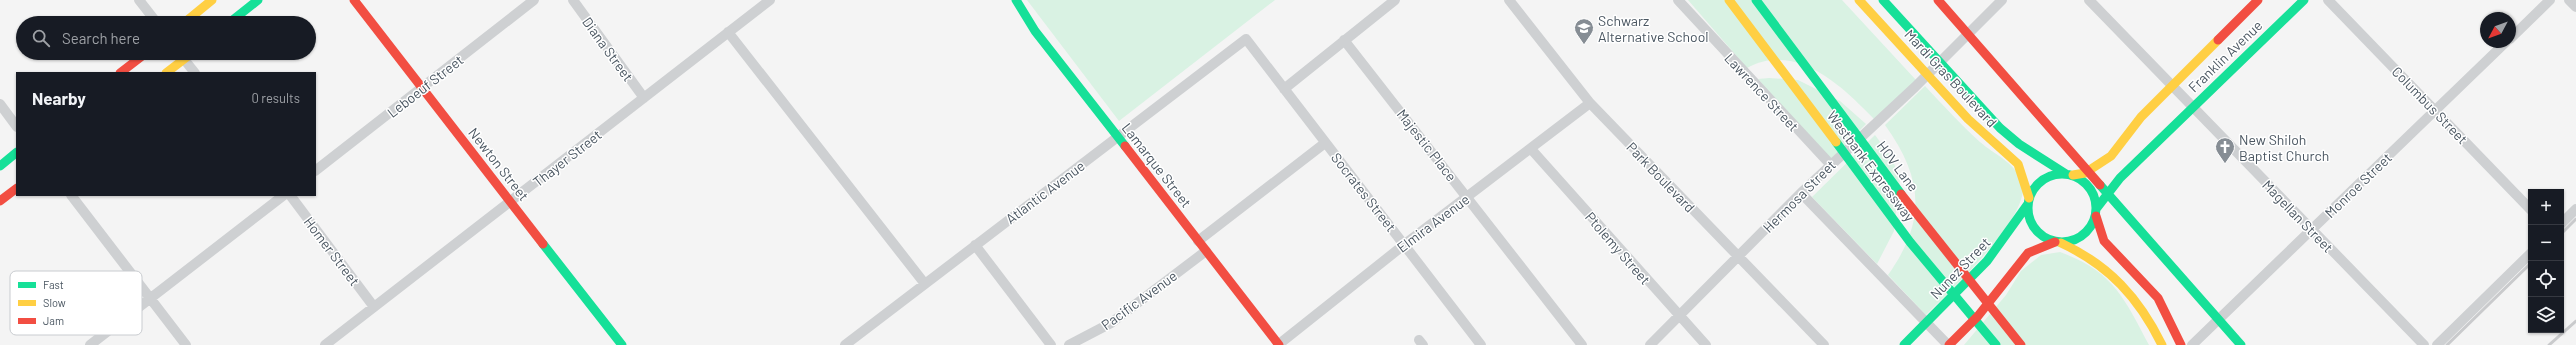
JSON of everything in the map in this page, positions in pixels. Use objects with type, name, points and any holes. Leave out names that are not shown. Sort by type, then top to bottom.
[{"type":"main road","points":[[193,16],[212,0]]},
{"type":"main road","points":[[238,16],[258,0]]},
{"type":"main road","name":"Newton Street","points":[[354,0],[622,345]]},
{"type":"main road","name":"Lamarque Street","points":[[1016,0],[1035,31],[1279,345]]},
{"type":"main road","name":"Westbank Expressway","points":[[1729,0],[1910,242],[1996,345]]},
{"type":"main road","name":"HOV Lane","points":[[1756,0],[1927,228],[2021,345]]},
{"type":"main road","name":"Mardi Gras Boulevard","points":[[1859,0],[1928,73],[1968,119],[2018,164],[2028,201]]},
{"type":"main road","name":"Mardi Gras Boulevard","points":[[1883,0],[2000,128],[2019,144],[2069,175]]},
{"type":"main road","points":[[1938,0],[2241,345]]},
{"type":"main road","name":"Franklin Avenue","points":[[2172,85],[2258,0]]},
{"type":"main road","name":"Franklin Avenue","points":[[2096,213],[2120,178],[2192,106],[2304,0]]},
{"type":"main road","points":[[121,72],[137,60]]},
{"type":"main road","points":[[167,72],[180,60]]},
{"type":"main road","points":[[2162,345],[2143,308],[2120,279],[2093,258],[2058,242],[2045,238],[2032,226],[2028,215],[2028,201],[2034,188],[2042,180],[2054,174],[2069,175],[2086,173],[2111,156],[2141,118],[2172,85]]},
{"type":"main road","points":[[0,166],[16,153]]},
{"type":"main road","points":[[2069,175],[2084,181],[2092,191],[2096,213],[2104,241],[2158,298],[2182,345]]},
{"type":"main road","points":[[0,201],[16,189]]},
{"type":"main road","name":"Nunez Street","points":[[1904,345],[1991,257],[2011,233],[2028,201]]},
{"type":"main road","points":[[1948,345],[1989,304],[2024,257],[2058,242],[2072,241],[2082,236],[2091,227],[2096,213]]},
{"type":"street","points":[[139,0],[152,16]]},
{"type":"street","name":"Leboeuf Street","points":[[316,170],[534,0]]},
{"type":"street","name":"Diana Street","points":[[573,0],[644,98]]},
{"type":"street","name":"Thayer Street","points":[[325,345],[770,0]]},
{"type":"street","points":[[1284,89],[1395,0]]},
{"type":"street","name":"Park Boulevard","points":[[1509,0],[1590,103],[1738,258],[1824,345]]},
{"type":"street","name":"Lawrence Street","points":[[1678,0],[1830,164]]},
{"type":"street","name":"Hermosa Street","points":[[1650,345],[1830,164],[1940,62],[2002,0]]},
{"type":"street","name":"Magellan Street","points":[[2089,0],[2424,345]]},
{"type":"street","name":"Columbus Street","points":[[2328,0],[2528,207]]},
{"type":"street","points":[[2516,32],[2550,0]]},
{"type":"street","points":[[2569,0],[2576,7]]},
{"type":"street","points":[[728,32],[925,284]]},
{"type":"street","name":"Atlantic Avenue","points":[[845,345],[1246,39]]},
{"type":"street","name":"Socrates Street","points":[[1246,39],[1325,143],[1405,244],[1481,345]]},
{"type":"street","name":"Majestic Place","points":[[1344,40],[1582,345]]},
{"type":"street","name":"Monroe Street","points":[[2192,345],[2312,231],[2500,48]]},
{"type":"street","points":[[188,60],[194,72]]},
{"type":"street","name":"Elmira Avenue","points":[[1279,345],[1405,244],[1590,103]]},
{"type":"street","points":[[0,104],[16,126]]},
{"type":"street","points":[[1198,241],[1325,143]]},
{"type":"street","name":"Ptolemy Street","points":[[1531,149],[1679,317],[1706,345]]},
{"type":"street","points":[[1801,193],[1948,345]]},
{"type":"street","points":[[72,196],[130,271]]},
{"type":"street","points":[[142,305],[283,196]]},
{"type":"street","name":"Homer Street","points":[[291,196],[374,307]]},
{"type":"street","points":[[2564,221],[2576,209]]},
{"type":"street","points":[[975,246],[1051,345]]},
{"type":"street","name":"Pacific Avenue","points":[[1069,345],[1111,323],[1206,251]]},
{"type":"street","points":[[2436,345],[2528,256]]},
{"type":"street","points":[[142,286],[186,345]]},
{"type":"street","points":[[90,345],[103,335]]},
{"type":"green space","points":[[1027,0],[1275,0],[1119,121]]},
{"type":"green space","points":[[1688,0],[1842,0],[1916,80],[1874,119],[1848,93],[1833,81],[1817,71],[1800,64],[1783,60],[1765,61],[1747,68]]},
{"type":"green space","points":[[1769,78],[1798,80],[1840,101],[1866,124],[1828,162],[1758,79]]},
{"type":"green space","points":[[1925,86],[1973,135],[1986,147],[2004,159],[2019,174],[2022,181],[2022,195],[2015,213],[2003,232],[1969,272],[1926,315],[1888,275],[1901,255],[1909,236],[1914,217],[1915,199],[1913,181],[1907,163],[1898,144],[1885,125]]},
{"type":"green space","points":[[1875,135],[1892,158],[1900,180],[1894,231],[1877,264],[1812,197]]},
{"type":"green space","points":[[2060,252],[2093,268],[2105,277],[2124,300],[2149,345],[1964,345],[2006,295],[2021,271],[2041,255]]},
{"type":"railway","points":[[2564,231],[2576,219]]},
{"type":"railway","points":[[2447,345],[2528,266]]},
{"type":"railway","points":[[2549,345],[2576,321]]},
{"type":"traffic: fast","points":[[238,16],[258,0]]},
{"type":"traffic: fast","points":[[1016,0],[1035,31],[1125,146]]},
{"type":"traffic: fast","points":[[1756,0],[1901,194]]},
{"type":"traffic: fast","points":[[1883,0],[2000,128],[2019,144],[2066,174]]},
{"type":"traffic: fast","points":[[2096,209],[2120,178],[2304,0]]},
{"type":"traffic: fast","points":[[1836,142],[1910,242],[1996,345]]},
{"type":"traffic: fast","points":[[0,166],[16,153]]},
{"type":"traffic: fast","points":[[2055,174],[2069,174],[2081,179],[2091,189],[2096,201],[2096,208],[2096,215],[2091,227],[2081,237],[2069,242],[2055,242],[2043,237],[2033,227],[2028,215],[2028,201],[2033,189],[2043,179],[2055,174]]},
{"type":"traffic: fast","points":[[2100,185],[2241,345]]},
{"type":"traffic: fast","points":[[1904,345],[1987,261],[2028,204]]},
{"type":"traffic: fast","points":[[543,244],[622,345]]},
{"type":"traffic: slow","points":[[193,16],[212,0]]},
{"type":"traffic: slow","points":[[1729,0],[1836,142]]},
{"type":"traffic: slow","points":[[1859,0],[1968,119],[2018,164],[2029,198]]},
{"type":"traffic: slow","points":[[2073,175],[2085,173],[2111,156],[2141,117],[2218,40]]},
{"type":"traffic: slow","points":[[167,72],[183,60]]},
{"type":"traffic: slow","points":[[2061,243],[2094,262],[2121,285],[2143,312],[2162,345]]},
{"type":"traffic: jam","points":[[354,0],[543,244]]},
{"type":"traffic: jam","points":[[1938,0],[2100,185]]},
{"type":"traffic: jam","points":[[2218,40],[2258,0]]},
{"type":"traffic: jam","points":[[121,72],[137,60]]},
{"type":"traffic: jam","points":[[1125,146],[1279,345]]},
{"type":"traffic: jam","points":[[0,201],[16,189]]},
{"type":"traffic: jam","points":[[1901,194],[2021,345]]},
{"type":"traffic: jam","points":[[2096,216],[2104,241],[2158,298],[2181,345]]},
{"type":"traffic: jam","points":[[1949,345],[1978,316],[2028,253],[2055,242]]},
{"type":"place","name":"Schwarz Alternative School","points":[[1584,45]]},
{"type":"place","name":"New Shiloh Baptist Church","points":[[2225,164]]}]
